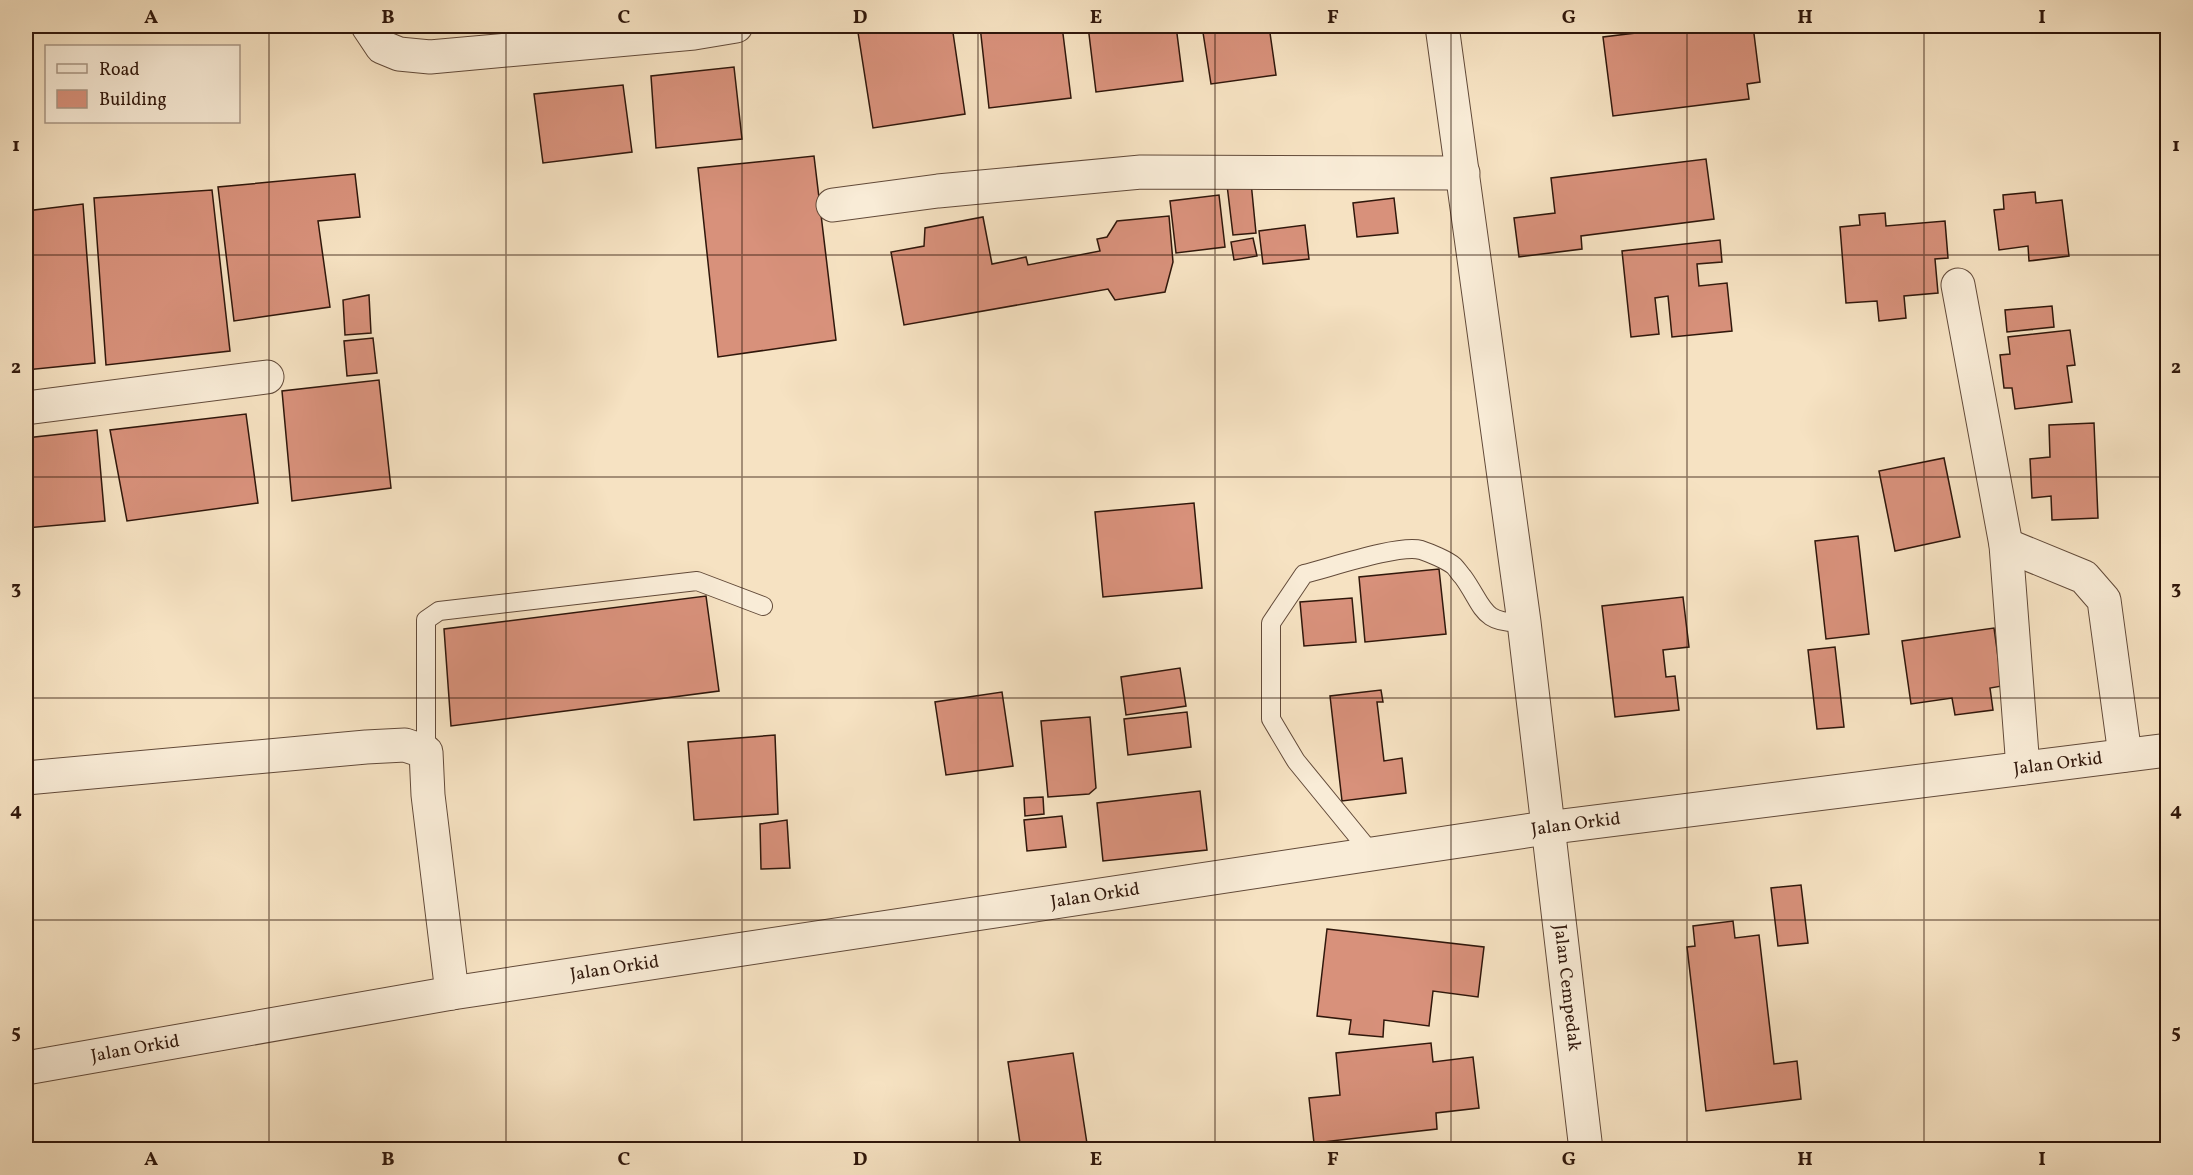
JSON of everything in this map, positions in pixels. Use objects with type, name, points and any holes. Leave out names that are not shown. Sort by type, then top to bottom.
[{"type":"street","points":[[368,26],[382,47],[399,54],[430,57],[736,26]]},
{"type":"street","name":"Jalan Cempedak","points":[[1442,26],[1524,622],[1546,828],[1586,1149]]},
{"type":"street","points":[[833,205],[938,191],[1141,172],[1463,173]]},
{"type":"street","points":[[1958,285],[2006,545],[2023,768]]},
{"type":"street","points":[[26,408],[267,377]]},
{"type":"street","points":[[2006,545],[2084,577],[2104,600],[2125,755]]},
{"type":"street","points":[[26,778],[405,744],[426,752],[428,795],[452,993]]},
{"type":"street","name":"Jalan Orkid","points":[[26,1068],[452,993],[1546,828],[2168,750]]},
{"type":"lane","points":[[1372,854],[1296,761],[1271,719],[1271,623],[1304,574],[1386,552],[1420,549],[1455,567],[1478,603],[1490,616],[1506,624],[1524,622]]},
{"type":"lane","points":[[426,752],[426,620],[439,611],[697,580],[763,606]]},
{"type":"building","points":[[857,26],[952,26],[965,114],[873,128]]},
{"type":"building","points":[[980,26],[1062,26],[1071,98],[989,108]]},
{"type":"building","points":[[1088,26],[1176,26],[1183,81],[1096,92]]},
{"type":"building","points":[[1202,26],[1269,26],[1276,75],[1211,84]]},
{"type":"building","points":[[1694,26],[1753,26],[1760,82],[1747,84],[1749,99],[1613,116],[1603,37]]},
{"type":"building","points":[[734,67],[742,139],[656,148],[651,76]]},
{"type":"building","points":[[623,85],[632,152],[543,163],[534,94]]},
{"type":"building","points":[[814,156],[836,340],[718,357],[698,168]]},
{"type":"building","points":[[1706,159],[1714,219],[1581,236],[1582,249],[1519,257],[1514,218],[1555,213],[1551,178]]},
{"type":"building","points":[[355,174],[360,217],[318,221],[330,307],[234,321],[218,187]]},
{"type":"building","points":[[1251,182],[1256,233],[1233,235],[1227,185]]},
{"type":"building","points":[[212,190],[230,351],[106,365],[94,198]]},
{"type":"building","points":[[2035,192],[2036,203],[2062,200],[2069,256],[2029,261],[2028,246],[1999,250],[1994,210],[2004,209],[2003,195]]},
{"type":"building","points":[[1219,195],[1225,247],[1176,253],[1170,201]]},
{"type":"building","points":[[1394,198],[1398,233],[1357,237],[1353,203]]},
{"type":"building","points":[[83,204],[95,363],[26,370],[26,211]]},
{"type":"building","points":[[1885,213],[1886,226],[1945,221],[1948,258],[1935,259],[1938,293],[1904,296],[1906,318],[1879,321],[1877,301],[1846,303],[1840,227],[1860,225],[1859,215]]},
{"type":"building","points":[[1169,216],[1173,262],[1165,292],[1115,300],[1108,289],[904,325],[891,252],[924,246],[925,228],[983,217],[992,264],[1026,257],[1028,265],[1100,251],[1097,239],[1107,237],[1117,221]]},
{"type":"building","points":[[1305,225],[1309,259],[1263,264],[1259,231]]},
{"type":"building","points":[[1253,238],[1257,256],[1234,260],[1231,242]]},
{"type":"building","points":[[1720,240],[1722,262],[1697,264],[1699,286],[1727,283],[1732,331],[1672,337],[1668,296],[1655,298],[1659,334],[1631,337],[1622,251]]},
{"type":"building","points":[[369,295],[371,333],[345,335],[343,300]]},
{"type":"building","points":[[2052,306],[2054,327],[2007,332],[2005,310]]},
{"type":"building","points":[[2070,330],[2075,365],[2067,366],[2072,402],[2015,409],[2012,388],[2004,388],[2000,355],[2010,354],[2008,337]]},
{"type":"building","points":[[373,338],[377,373],[347,376],[344,341]]},
{"type":"building","points":[[379,380],[391,488],[292,501],[282,391]]},
{"type":"building","points":[[246,414],[258,503],[127,521],[110,430]]},
{"type":"building","points":[[2094,423],[2098,518],[2052,520],[2051,496],[2032,498],[2030,459],[2050,457],[2049,425]]},
{"type":"building","points":[[97,430],[105,521],[26,528],[26,438]]},
{"type":"building","points":[[1944,458],[1960,537],[1895,551],[1879,471]]},
{"type":"building","points":[[1194,503],[1202,588],[1103,597],[1095,512]]},
{"type":"building","points":[[1858,536],[1869,634],[1826,639],[1815,541]]},
{"type":"building","points":[[1439,569],[1446,634],[1365,642],[1359,577]]},
{"type":"building","points":[[706,596],[719,691],[451,726],[444,629]]},
{"type":"building","points":[[1683,597],[1689,647],[1663,650],[1666,677],[1675,676],[1679,710],[1615,717],[1602,606]]},
{"type":"building","points":[[1352,598],[1356,642],[1304,646],[1300,602]]},
{"type":"building","points":[[1994,628],[2002,686],[1990,688],[1993,710],[1955,715],[1952,698],[1911,704],[1902,641]]},
{"type":"building","points":[[1835,647],[1844,727],[1817,729],[1808,650]]},
{"type":"building","points":[[1180,668],[1186,706],[1126,715],[1121,677]]},
{"type":"building","points":[[1381,690],[1383,702],[1377,702],[1384,761],[1402,758],[1406,793],[1342,801],[1330,696]]},
{"type":"building","points":[[1002,692],[1013,766],[946,775],[935,702]]},
{"type":"building","points":[[1187,712],[1191,747],[1128,755],[1124,719]]},
{"type":"building","points":[[1090,717],[1096,788],[1089,794],[1048,797],[1041,721]]},
{"type":"building","points":[[775,735],[778,814],[694,820],[688,742]]},
{"type":"building","points":[[1200,791],[1207,850],[1103,861],[1097,803]]},
{"type":"building","points":[[1043,797],[1044,814],[1025,816],[1024,798]]},
{"type":"building","points":[[1062,816],[1066,847],[1027,851],[1024,820]]},
{"type":"building","points":[[787,820],[790,868],[761,869],[760,824]]},
{"type":"building","points":[[1801,885],[1808,943],[1778,946],[1771,888]]},
{"type":"building","points":[[1733,921],[1735,938],[1759,935],[1774,1064],[1797,1061],[1801,1099],[1706,1111],[1687,947],[1695,946],[1693,926]]},
{"type":"building","points":[[1327,929],[1484,947],[1478,997],[1433,991],[1429,1026],[1384,1020],[1383,1037],[1349,1034],[1351,1020],[1317,1016]]},
{"type":"building","points":[[1431,1043],[1433,1062],[1473,1057],[1479,1108],[1436,1113],[1437,1129],[1314,1143],[1309,1098],[1340,1095],[1336,1053]]},
{"type":"building","points":[[1073,1053],[1088,1150],[1021,1150],[1008,1062]]}]
